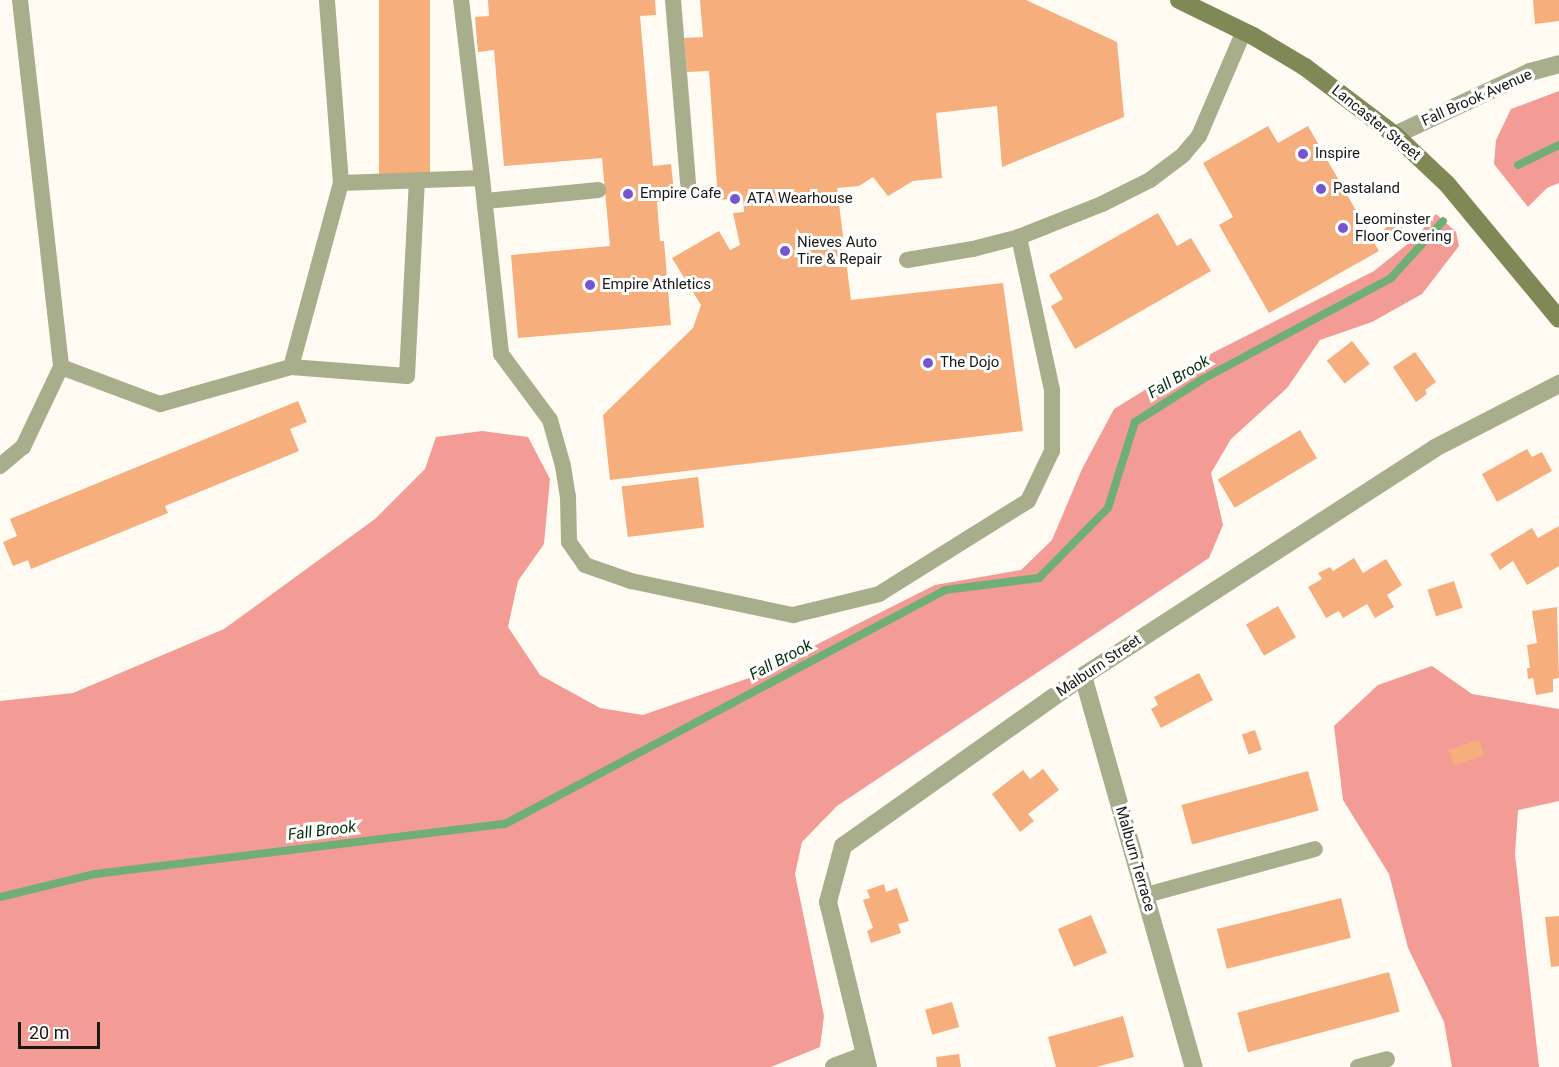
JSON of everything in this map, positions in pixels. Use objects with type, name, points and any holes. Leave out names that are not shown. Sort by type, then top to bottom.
[{"type":"main road","name":"Lancaster Street","points":[[1179,0],[1244,31],[1305,68],[1395,135],[1461,199],[1559,319]]},
{"type":"street","name":"Fall Brook Avenue","points":[[1395,135],[1530,72],[1559,64]]},
{"type":"street","name":"Malburn Street","points":[[866,1061],[828,902],[843,846],[1083,675],[1435,448],[1559,384]]},
{"type":"street","name":"Malburn Terrace","points":[[1083,675],[1194,1067]]},
{"type":"street","points":[[834,1067],[866,1061]]},
{"type":"lane","points":[[0,466],[22,447],[61,367],[20,0]]},
{"type":"lane","points":[[291,367],[341,183],[327,0]]},
{"type":"lane","points":[[461,0],[486,201],[494,306],[501,354],[550,420],[568,497],[569,542],[585,565],[631,581],[793,615],[879,594],[1029,501],[1052,451],[1052,390],[1019,237]]},
{"type":"lane","points":[[673,0],[688,183]]},
{"type":"lane","points":[[907,260],[973,249],[1019,237],[1150,180],[1183,155],[1199,136],[1211,114],[1244,31]]},
{"type":"lane","points":[[341,183],[482,178]]},
{"type":"lane","points":[[61,367],[160,404],[291,367],[406,376],[417,180]]},
{"type":"lane","points":[[486,201],[598,190]]},
{"type":"lane","points":[[1146,895],[1315,849]]},
{"type":"lane","points":[[1358,1067],[1387,1059]]},
{"type":"shaded area","points":[[1559,91],[1559,183],[1547,188],[1528,207],[1494,164],[1496,140],[1511,109]]},
{"type":"shaded area","points":[[1436,214],[1456,232],[1459,246],[1422,294],[1372,322],[1320,340],[1287,388],[1231,439],[1211,473],[1223,525],[1209,558],[837,806],[802,842],[795,874],[824,1016],[820,1047],[771,1067],[0,1067],[0,701],[73,693],[224,629],[375,519],[425,469],[436,437],[482,431],[528,437],[550,479],[544,544],[518,581],[508,627],[540,675],[600,708],[643,715],[752,677],[935,585],[1021,570],[1052,540],[1082,469],[1114,409],[1171,374],[1374,271],[1415,238]]},
{"type":"shaded area","points":[[1432,666],[1472,694],[1559,709],[1559,801],[1518,810],[1515,854],[1539,1067],[1452,1067],[1444,1022],[1408,948],[1389,874],[1343,800],[1334,726],[1378,685]]},
{"type":"building","points":[[379,0],[430,0],[430,177],[379,177]]},
{"type":"building","points":[[488,0],[655,0],[656,15],[640,16],[653,166],[671,164],[675,200],[657,202],[660,241],[664,241],[671,325],[518,338],[511,255],[610,246],[602,158],[504,166],[494,50],[478,52],[475,17],[489,16]]},
{"type":"building","points":[[700,0],[1026,0],[1117,42],[1124,117],[1002,167],[997,106],[936,113],[942,178],[913,181],[888,196],[873,177],[859,186],[837,188],[851,300],[1003,283],[1023,431],[610,480],[603,415],[693,328],[701,305],[672,258],[719,231],[730,250],[740,245],[733,213],[744,212],[743,198],[718,200],[709,71],[687,72],[684,38],[703,37]]},
{"type":"building","points":[[1533,0],[1559,0],[1559,21],[1535,24]]},
{"type":"building","points":[[1268,126],[1278,143],[1308,126],[1379,251],[1269,313],[1219,225],[1233,217],[1203,163]]},
{"type":"building","points":[[1158,213],[1177,246],[1191,238],[1211,271],[1075,349],[1051,306],[1063,299],[1049,275]]},
{"type":"building","points":[[1394,215],[1406,223],[1393,241],[1382,233]]},
{"type":"building","points":[[1352,341],[1370,364],[1345,384],[1327,361]]},
{"type":"building","points":[[1415,352],[1436,382],[1425,390],[1427,394],[1416,402],[1393,367]]},
{"type":"building","points":[[298,401],[307,422],[290,429],[299,451],[165,506],[168,513],[31,569],[28,560],[13,566],[3,542],[17,536],[10,519]]},
{"type":"building","points":[[1300,430],[1317,458],[1235,508],[1218,479]]},
{"type":"building","points":[[1527,449],[1532,457],[1542,452],[1552,471],[1497,502],[1482,474]]},
{"type":"building","points":[[698,477],[704,528],[628,537],[622,486]]},
{"type":"building","points":[[1559,526],[1559,566],[1527,585],[1513,561],[1500,570],[1490,554],[1532,528],[1538,538]]},
{"type":"building","points":[[1354,558],[1363,573],[1386,559],[1402,585],[1387,595],[1394,607],[1375,618],[1367,604],[1343,618],[1339,611],[1326,618],[1308,587],[1322,579],[1318,573],[1330,567],[1333,571]]},
{"type":"building","points":[[1454,581],[1463,608],[1436,616],[1427,590]]},
{"type":"building","points":[[1278,606],[1296,637],[1264,656],[1246,624]]},
{"type":"building","points":[[1557,607],[1559,678],[1553,679],[1553,692],[1536,695],[1533,678],[1528,679],[1527,668],[1530,668],[1527,645],[1537,643],[1532,611]]},
{"type":"building","points":[[1199,673],[1213,700],[1161,728],[1151,709],[1158,705],[1154,697]]},
{"type":"building","points":[[1255,730],[1262,750],[1249,754],[1242,735]]},
{"type":"building","points":[[1479,740],[1484,755],[1454,765],[1449,750]]},
{"type":"building","points":[[1043,769],[1059,790],[1028,814],[1034,821],[1020,832],[992,794],[1023,770],[1030,779]]},
{"type":"building","points":[[1308,771],[1319,811],[1192,845],[1181,805]]},
{"type":"building","points":[[884,884],[886,892],[897,888],[909,921],[898,924],[901,933],[871,943],[867,931],[873,928],[863,900],[870,898],[867,890]]},
{"type":"building","points":[[1341,898],[1351,938],[1227,969],[1217,929]]},
{"type":"building","points":[[1091,915],[1107,953],[1074,967],[1058,929]]},
{"type":"building","points":[[1559,916],[1559,966],[1551,967],[1545,917]]},
{"type":"building","points":[[1389,972],[1400,1012],[1248,1052],[1237,1013]]},
{"type":"building","points":[[952,1002],[959,1027],[932,1035],[925,1010]]},
{"type":"building","points":[[1123,1016],[1134,1057],[1096,1067],[1056,1067],[1048,1037]]},
{"type":"building","points":[[959,1054],[961,1067],[937,1067],[936,1057]]},
{"type":"waterway","name":"Fall Brook","points":[[1518,165],[1559,145]]},
{"type":"waterway","name":"Fall Brook","points":[[0,897],[95,874],[505,824],[945,590],[1039,578],[1108,508],[1135,422],[1203,379],[1391,278],[1443,221]]},
{"type":"place","name":"Inspire","points":[[1303,154]]},
{"type":"place","name":"Pastaland","points":[[1321,189]]},
{"type":"place","name":"Empire Cafe","points":[[628,194]]},
{"type":"place","name":"ATA Wearhouse","points":[[735,199]]},
{"type":"place","name":"Leominster Floor Covering","points":[[1343,228]]},
{"type":"place","name":"Nieves Auto Tire & Repair","points":[[785,251]]},
{"type":"place","name":"Empire Athletics","points":[[590,285]]},
{"type":"place","name":"The Dojo","points":[[928,363]]}]
